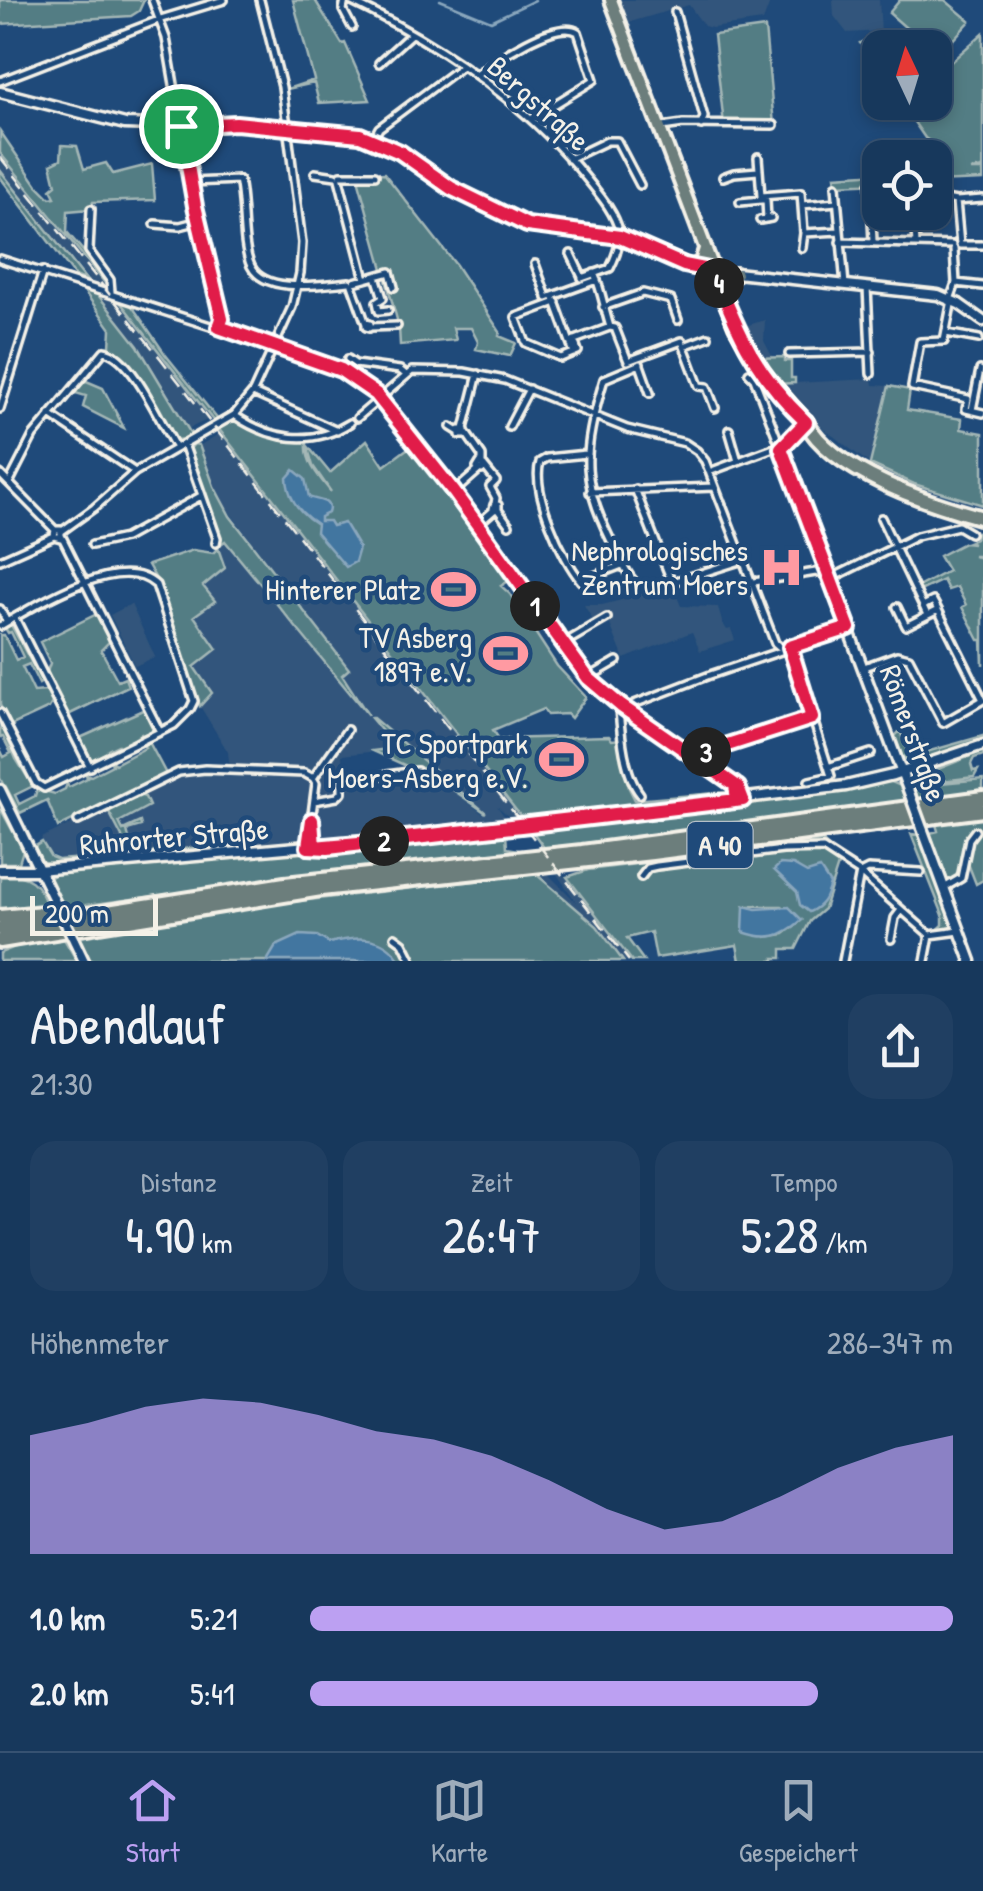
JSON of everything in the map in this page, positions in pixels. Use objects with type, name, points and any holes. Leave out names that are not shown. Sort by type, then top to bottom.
[{"type":"highway","points":[[806,422],[866,465],[896,481],[983,510]]},
{"type":"highway","points":[[806,422],[813,436],[872,476],[928,502],[983,518]]},
{"type":"highway","name":"A 40","points":[[0,929],[304,882],[600,850],[983,798]]},
{"type":"highway","name":"A 40","points":[[0,940],[321,890],[616,858],[983,810]]},
{"type":"highway","points":[[0,917],[122,908]]},
{"type":"highway","points":[[0,949],[27,936]]},
{"type":"main road","points":[[611,0],[734,326],[779,394],[806,422]]},
{"type":"main road","points":[[692,267],[702,260],[705,248]]},
{"type":"main road","points":[[723,295],[726,284],[736,274]]},
{"type":"street","points":[[152,0],[161,20],[198,221],[222,319],[219,327]]},
{"type":"street","points":[[0,81],[224,0]]},
{"type":"street","points":[[0,560],[58,533],[135,472],[234,415],[252,392],[274,345],[297,287],[302,243],[288,128],[273,42],[260,0]]},
{"type":"street","name":"Bergstraße","points":[[352,27],[342,10],[347,0],[476,75],[531,119],[570,159],[608,208],[620,237]]},
{"type":"street","points":[[674,12],[704,116],[702,124]]},
{"type":"street","points":[[476,75],[510,52],[564,26],[574,28],[594,80],[531,119]]},
{"type":"street","points":[[379,63],[411,34]]},
{"type":"street","points":[[374,139],[379,128],[462,66]]},
{"type":"street","points":[[0,92],[124,123],[181,126],[228,122],[374,139],[410,158],[451,188],[527,225],[620,237],[692,267],[714,271],[933,294],[951,300],[983,321]]},
{"type":"street","points":[[659,128],[774,125]]},
{"type":"street","points":[[570,159],[617,140],[640,185]]},
{"type":"street","points":[[758,157],[761,198]]},
{"type":"street","points":[[723,177],[734,172],[758,171]]},
{"type":"street","points":[[315,173],[339,177],[375,175]]},
{"type":"street","points":[[339,177],[366,279]]},
{"type":"street","points":[[191,182],[239,180],[251,266],[262,277],[297,287],[352,283],[390,272],[394,287]]},
{"type":"street","points":[[836,186],[844,285]]},
{"type":"street","points":[[740,202],[801,193],[802,248]]},
{"type":"street","points":[[761,198],[766,200],[766,219]]},
{"type":"street","points":[[952,200],[983,199]]},
{"type":"street","points":[[956,201],[956,283],[946,333],[942,342],[920,342],[912,388],[971,399]]},
{"type":"street","points":[[802,205],[837,202]]},
{"type":"street","points":[[91,209],[89,251],[110,280],[111,292]]},
{"type":"street","points":[[155,224],[180,226],[198,221]]},
{"type":"street","points":[[804,233],[839,230]]},
{"type":"street","points":[[872,230],[873,241]]},
{"type":"street","points":[[915,230],[916,244]]},
{"type":"street","points":[[534,264],[551,300],[572,341],[574,353],[561,358],[526,342],[516,317],[551,300],[610,268],[620,237]]},
{"type":"street","points":[[840,242],[983,245]]},
{"type":"street","points":[[571,254],[583,281]]},
{"type":"street","points":[[0,259],[274,345],[363,382],[454,492],[588,678],[629,712],[735,785],[740,800]]},
{"type":"street","points":[[0,409],[43,271]]},
{"type":"street","points":[[376,276],[384,298],[378,299],[379,311],[388,310]]},
{"type":"street","points":[[596,276],[610,327]]},
{"type":"street","points":[[352,283],[368,326],[397,326]]},
{"type":"street","points":[[956,283],[983,286]]},
{"type":"street","points":[[866,287],[871,374]]},
{"type":"street","points":[[604,307],[643,293],[671,300],[678,320]]},
{"type":"street","points":[[572,341],[615,328],[629,364]]},
{"type":"street","points":[[946,333],[979,339]]},
{"type":"street","points":[[708,337],[629,364],[605,378],[586,454],[590,492],[623,564],[643,589],[672,584],[743,560]]},
{"type":"street","points":[[683,344],[699,386],[707,387],[715,408]]},
{"type":"street","points":[[10,481],[28,446],[98,353],[112,352],[121,358],[176,448]]},
{"type":"street","points":[[789,354],[871,352]]},
{"type":"street","points":[[348,360],[406,374]]},
{"type":"street","points":[[638,361],[650,393]]},
{"type":"street","points":[[356,418],[406,374],[420,370],[478,374],[529,389],[627,430],[690,446],[701,455],[709,472],[775,643],[782,650]]},
{"type":"street","points":[[980,370],[971,399],[972,410],[983,413]]},
{"type":"street","name":"Römerstraße","points":[[749,373],[864,667],[971,961]]},
{"type":"street","points":[[463,432],[478,374]]},
{"type":"street","points":[[508,427],[529,389]]},
{"type":"street","points":[[252,392],[337,431]]},
{"type":"street","points":[[50,415],[135,472]]},
{"type":"street","points":[[234,415],[251,426],[290,438],[312,439],[350,423]]},
{"type":"street","points":[[709,472],[781,448],[806,422]]},
{"type":"street","points":[[451,427],[463,432],[482,456],[482,467],[496,481],[490,487],[496,508],[509,526]]},
{"type":"street","points":[[729,430],[738,461]]},
{"type":"street","points":[[184,444],[218,538],[216,543]]},
{"type":"street","points":[[586,454],[540,462],[537,470],[542,502],[581,581],[623,564]]},
{"type":"street","points":[[454,492],[482,467]]},
{"type":"street","points":[[0,474],[58,533],[160,732]]},
{"type":"street","points":[[590,492],[714,487]]},
{"type":"street","points":[[636,489],[672,584]]},
{"type":"street","points":[[92,545],[124,538],[201,496]]},
{"type":"street","points":[[478,524],[496,508]]},
{"type":"street","points":[[881,518],[928,615]]},
{"type":"street","points":[[752,582],[816,572],[830,577],[917,536],[952,526],[970,533]]},
{"type":"street","points":[[816,572],[824,563]]},
{"type":"street","points":[[0,609],[3,624],[84,582],[136,573],[156,585],[194,701],[181,720],[52,787],[40,787],[0,714]]},
{"type":"street","points":[[864,667],[897,655],[909,658],[943,724],[983,700],[934,600],[923,606]]},
{"type":"street","points":[[896,606],[906,626],[938,610]]},
{"type":"street","points":[[16,618],[90,768]]},
{"type":"street","points":[[561,644],[607,618]]},
{"type":"street","points":[[629,712],[634,704],[849,628]]},
{"type":"street","points":[[790,647],[831,777],[810,781]]},
{"type":"street","points":[[588,678],[616,661]]},
{"type":"street","points":[[621,706],[621,731],[633,783],[640,794]]},
{"type":"street","points":[[693,756],[812,718]]},
{"type":"street","points":[[311,847],[313,778],[348,730]]},
{"type":"street","name":"Ruhrorter Straße","points":[[0,870],[370,842],[740,800],[870,782],[983,745]]},
{"type":"street","points":[[828,767],[871,753]]},
{"type":"street","points":[[78,822],[179,772],[205,769],[304,773],[313,778]]},
{"type":"street","points":[[314,801],[338,797],[342,781],[417,771]]},
{"type":"street","points":[[0,790],[84,961]]},
{"type":"street","name":"Römerstraße","points":[[944,888],[962,878],[969,840],[975,831]]},
{"type":"street","points":[[641,877],[648,868],[657,866],[824,849],[860,873],[930,934],[942,936],[960,930]]},
{"type":"street","points":[[860,873],[868,869],[921,872]]},
{"type":"street","points":[[843,961],[860,873]]},
{"type":"street","points":[[891,940],[895,918],[902,910]]},
{"type":"street","points":[[925,961],[930,934]]},
{"type":"street","points":[[394,937],[412,961]]},
{"type":"shaded area","points":[[621,0],[771,0],[763,21],[712,28],[704,26],[689,5],[627,23]]},
{"type":"shaded area","points":[[833,0],[879,0],[881,30],[847,33],[834,16]]},
{"type":"shaded area","points":[[0,153],[109,288],[90,281],[31,209],[0,170]]},
{"type":"shaded area","points":[[98,293],[117,298],[211,418],[188,429],[138,346]]},
{"type":"shaded area","points":[[765,320],[764,341],[773,358],[758,358],[742,327]]},
{"type":"shaded area","points":[[872,379],[873,385],[889,386],[870,464],[798,409],[775,384]]},
{"type":"shaded area","points":[[222,432],[522,818],[516,822],[497,806],[510,824],[63,860],[49,853],[41,838],[179,773],[230,770],[228,752],[200,706],[212,693],[193,667],[193,616],[203,586],[225,568],[218,548],[225,540],[367,712],[341,675],[348,668],[221,501],[199,446]],"holes":[[[368,714],[485,813],[422,767],[344,778],[342,755],[396,749]]]},
{"type":"shaded area","points":[[294,470],[305,479],[309,497],[328,505],[328,513],[320,521],[329,521],[332,526],[344,523],[359,548],[355,562],[346,567],[316,532],[317,524],[296,506],[287,478]]},
{"type":"shaded area","points":[[673,587],[681,606],[718,607],[722,622],[727,630],[731,629],[735,640],[700,651],[692,632],[624,659],[607,617],[594,622],[584,605],[625,599],[637,590],[648,594]]},
{"type":"shaded area","points":[[131,604],[155,657],[135,666],[110,615]]},
{"type":"shaded area","points":[[780,864],[793,865],[807,873],[820,869],[830,884],[821,904],[809,912],[800,905],[797,892],[774,870]]},
{"type":"shaded area","points":[[546,872],[577,903],[556,873],[567,877],[632,961],[623,961],[597,926],[536,874]]},
{"type":"shaded area","points":[[744,906],[789,907],[802,920],[775,936],[752,935],[743,932]]},
{"type":"shaded area","points":[[300,935],[317,936],[329,943],[358,938],[377,941],[400,961],[267,961],[276,946]]},
{"type":"green space","points":[[0,0],[144,0],[139,11],[131,16],[0,24]]},
{"type":"green space","points":[[293,0],[315,0],[342,44],[345,43],[370,100],[319,103],[314,83],[287,89],[314,80]]},
{"type":"green space","points":[[900,0],[945,0],[970,21],[952,41],[952,30],[908,30],[889,13]]},
{"type":"green space","points":[[765,28],[774,125],[724,125],[714,35]]},
{"type":"green space","points":[[983,33],[983,168],[971,170],[983,170],[983,180],[952,181],[952,140],[928,140],[913,120],[952,120],[952,61]]},
{"type":"green space","points":[[0,131],[50,198],[55,197],[51,189],[56,185],[51,164],[61,159],[62,145],[77,146],[84,169],[106,163],[113,174],[152,164],[155,200],[93,202],[90,209],[68,211],[67,232],[107,279],[109,288],[0,153]]},
{"type":"green space","points":[[0,170],[138,346],[191,434],[187,439],[174,440],[136,375],[105,346],[110,347],[111,329],[84,291],[91,289],[85,280],[75,276],[0,177]]},
{"type":"green space","points":[[384,173],[456,265],[499,336],[516,343],[510,356],[476,349],[478,342],[471,328],[453,328],[456,340],[400,345],[399,327],[357,175]]},
{"type":"green space","points":[[862,174],[862,184],[836,185],[835,176]]},
{"type":"green space","points":[[117,298],[130,303],[219,421],[215,423]]},
{"type":"green space","points":[[785,357],[785,361],[791,361],[791,378],[795,378],[795,383],[775,384],[758,358]]},
{"type":"green space","points":[[84,380],[103,388],[124,428],[83,407],[86,396],[72,392]]},
{"type":"green space","points":[[889,386],[910,390],[907,410],[962,419],[961,429],[983,433],[983,505],[914,484],[870,464]]},
{"type":"green space","points":[[234,420],[261,432],[307,443],[330,473],[367,440],[384,466],[411,446],[513,578],[501,586],[557,666],[586,697],[571,718],[567,714],[547,715],[543,709],[493,730],[499,739],[621,739],[629,788],[635,800],[727,792],[731,788],[731,793],[610,812],[522,818],[218,428]]},
{"type":"green space","points":[[194,444],[199,445],[230,516],[349,669],[342,675],[368,715],[225,541],[221,544],[189,450]]},
{"type":"green space","points":[[977,532],[983,533],[983,556],[973,556],[983,558],[983,665],[982,640],[962,607],[966,605],[957,587],[948,590],[943,580],[920,591],[918,587],[948,571],[939,556],[964,543],[973,544],[968,542],[975,539]]},
{"type":"green space","points":[[218,548],[225,568],[203,586],[215,601],[194,616],[217,649],[194,667],[212,693],[200,706],[148,565],[193,550],[213,553]]},
{"type":"green space","points":[[97,614],[110,641],[101,650],[118,681],[125,678],[128,686],[68,715],[47,672],[50,663],[40,642]]},
{"type":"green space","points":[[11,625],[42,682],[39,684],[29,664],[22,667],[34,692],[46,691],[52,703],[10,726],[0,705],[0,635],[4,635],[16,660],[23,657],[5,628]]},
{"type":"green space","points":[[145,709],[153,726],[151,733],[143,737],[141,734],[121,749],[118,745],[108,750],[109,754],[96,762],[90,760],[80,738]]},
{"type":"green space","points":[[371,718],[486,813],[422,768],[413,769],[373,751],[396,748]]},
{"type":"green space","points":[[0,721],[33,786],[15,795],[19,804],[35,796],[37,789],[55,794],[67,784],[69,787],[87,778],[86,774],[91,776],[112,765],[111,761],[115,764],[145,748],[143,744],[149,742],[166,774],[58,827],[47,800],[20,813],[5,785],[19,814],[16,817],[0,778],[0,749],[4,757],[11,753],[0,737]]},
{"type":"green space","points":[[900,731],[908,752],[916,755],[983,739],[913,760],[903,758],[895,736]]},
{"type":"green space","points":[[983,751],[971,764],[973,771],[978,770],[974,777],[942,781],[939,773],[925,781],[930,784],[983,779],[983,791],[918,800],[914,784],[918,777]]},
{"type":"green space","points":[[887,780],[901,786],[905,801],[565,848],[545,849],[532,831],[847,789]]},
{"type":"green space","points":[[139,795],[145,797],[149,806],[119,822],[123,830],[140,822],[141,826],[127,830],[133,855],[216,845],[216,841],[222,841],[222,848],[48,866],[39,861],[34,847],[42,842],[51,857],[58,860],[122,855],[122,837],[108,810]]},
{"type":"green space","points":[[0,808],[23,850],[19,863],[0,863]]},
{"type":"green space","points":[[983,816],[983,880],[976,884],[967,861],[959,878],[949,884],[930,833],[938,831],[936,824]]},
{"type":"green space","points":[[506,834],[507,848],[521,854],[323,874],[64,908],[50,884],[51,877],[58,873]]},
{"type":"green space","points":[[911,834],[919,835],[953,928],[934,933],[943,925],[943,915]]},
{"type":"green space","points":[[822,841],[850,868],[839,862],[824,909],[810,921],[796,949],[782,949],[782,958],[774,961],[740,961],[737,945],[656,958],[651,932],[627,938],[644,961],[632,961],[567,877],[588,870]],"holes":[[[744,906],[782,906],[802,920],[784,934],[766,937]]]},
{"type":"green space","points":[[0,873],[32,881],[48,910],[0,914]]},
{"type":"green space","points":[[536,874],[597,926],[623,961],[90,961],[77,934],[195,913]]},
{"type":"green space","points":[[63,937],[77,961],[0,961],[0,953],[15,947]]},
{"type":"waterway","points":[[440,0],[491,21],[535,0]]},
{"type":"railway","points":[[0,157],[629,961]]},
{"type":"place","name":"Nephrologisches Zentrum Moers","points":[[781,567]]},
{"type":"place","name":"Hinterer Platz","points":[[454,589]]},
{"type":"place","name":"TV Asberg 1897 e.V.","points":[[505,654]]},
{"type":"place","name":"TC Sportpark Moers-Asberg e.V.","points":[[561,760]]},
{"type":"route","points":[[181,126],[222,319],[219,327],[341,370],[376,394],[454,492],[588,678],[621,706],[735,785],[737,800],[496,830],[314,847],[312,820],[308,847],[328,848],[496,830],[743,800],[737,786],[735,785],[693,756],[812,718],[790,647],[849,628],[781,448],[806,422],[779,394],[743,343],[714,271],[684,265],[620,237],[527,225],[451,188],[400,152],[360,135],[236,123],[181,126]]}]
